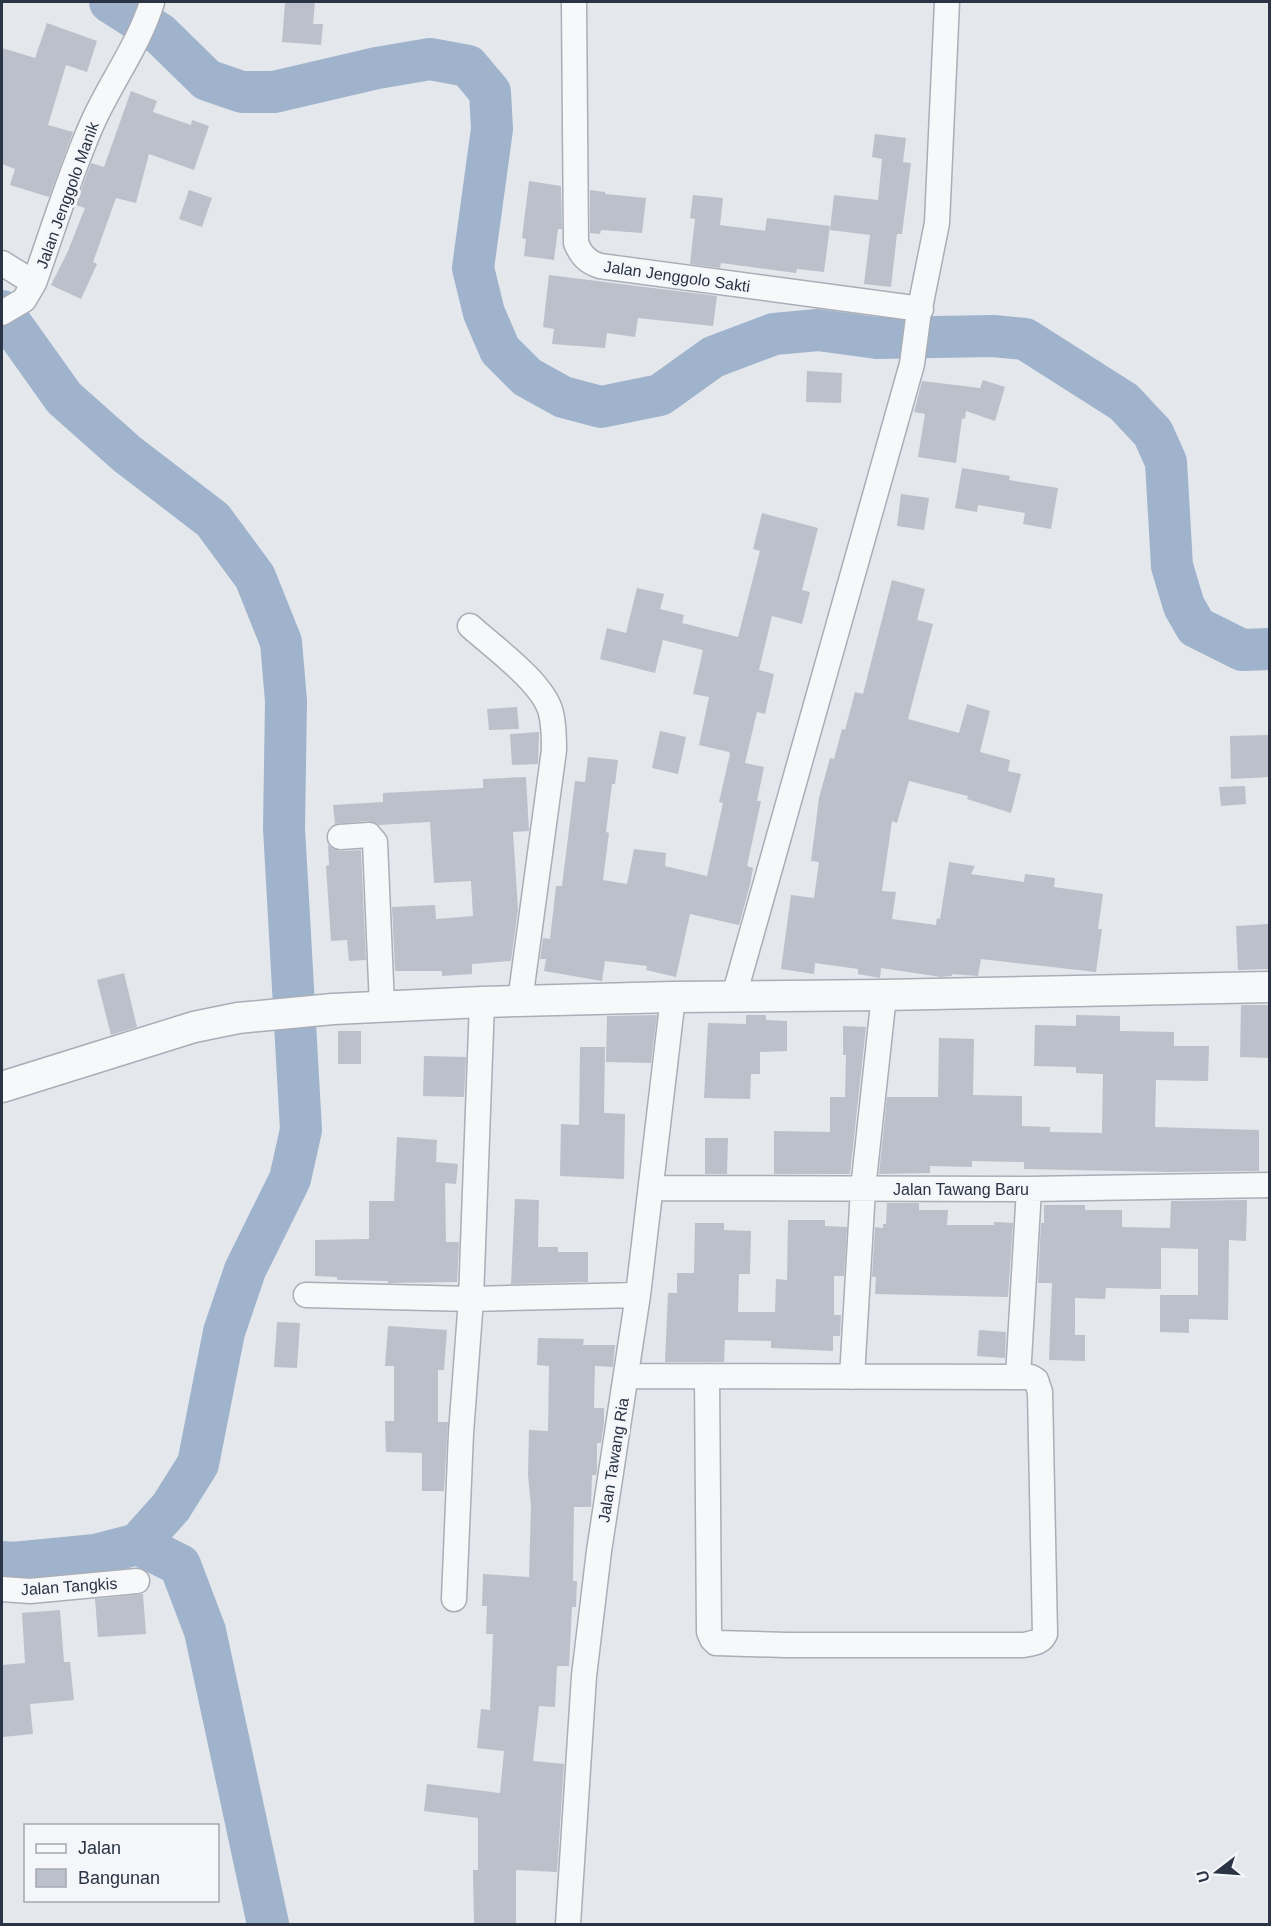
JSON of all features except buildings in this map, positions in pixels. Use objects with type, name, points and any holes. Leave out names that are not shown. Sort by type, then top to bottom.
[{"type":"street","name":"Jalan Jenggolo Sakti","points":[[574,2],[576,243],[586,260],[600,266],[920,314]]},
{"type":"street","points":[[734,996],[912,363],[937,223],[947,2]]},
{"type":"street","name":"Jalan Jenggolo Manik","points":[[29,292],[80,151],[134,45],[152,3]]},
{"type":"street","points":[[2,263],[29,292],[2,314]]},
{"type":"street","points":[[470,626],[536,685],[551,712],[554,750],[520,1001]]},
{"type":"street","points":[[339,837],[369,835],[375,842],[382,1006]]},
{"type":"street","points":[[2,1087],[194,1027],[238,1018],[333,1009],[673,997],[1269,987]]},
{"type":"street","points":[[852,1377],[863,1189],[884,995]]},
{"type":"street","name":"Jalan Tawang Ria","points":[[568,1924],[584,1676],[599,1551],[638,1295],[673,997]]},
{"type":"street","points":[[454,1599],[461,1433],[471,1299],[482,1002]]},
{"type":"street","name":"Jalan Tawang Baru","points":[[652,1188],[1029,1189],[1269,1185]]},
{"type":"street","points":[[1018,1377],[1029,1189]]},
{"type":"street","points":[[306,1295],[471,1299],[638,1295]]},
{"type":"street","points":[[626,1376],[707,1376],[852,1377],[1031,1377],[1036,1380],[1040,1392],[1045,1634],[1042,1639],[1023,1645],[716,1643],[711,1637],[707,1376]]},
{"type":"street","name":"Jalan Tangkis","points":[[2,1589],[30,1591],[137,1581]]},
{"type":"waterway","points":[[110,2],[160,34],[207,80],[242,92],[274,92],[377,68],[430,59],[468,66],[490,92],[492,129],[473,268],[484,313],[500,350],[527,377],[563,397],[601,407],[660,395],[713,357],[774,334],[818,330],[877,338],[993,336],[1025,339],[1124,402],[1153,433],[1166,462],[1172,566],[1184,606],[1196,627],[1242,650],[1270,649]]},
{"type":"waterway","points":[[2,311],[64,398],[127,454],[213,520],[255,577],[281,642],[286,701],[284,828],[301,1130],[290,1179],[245,1270],[224,1332],[198,1464],[171,1507],[138,1544],[95,1555],[13,1563],[2,1562]]},
{"type":"waterway","points":[[138,1544],[180,1565],[205,1631],[268,1924]]}]
